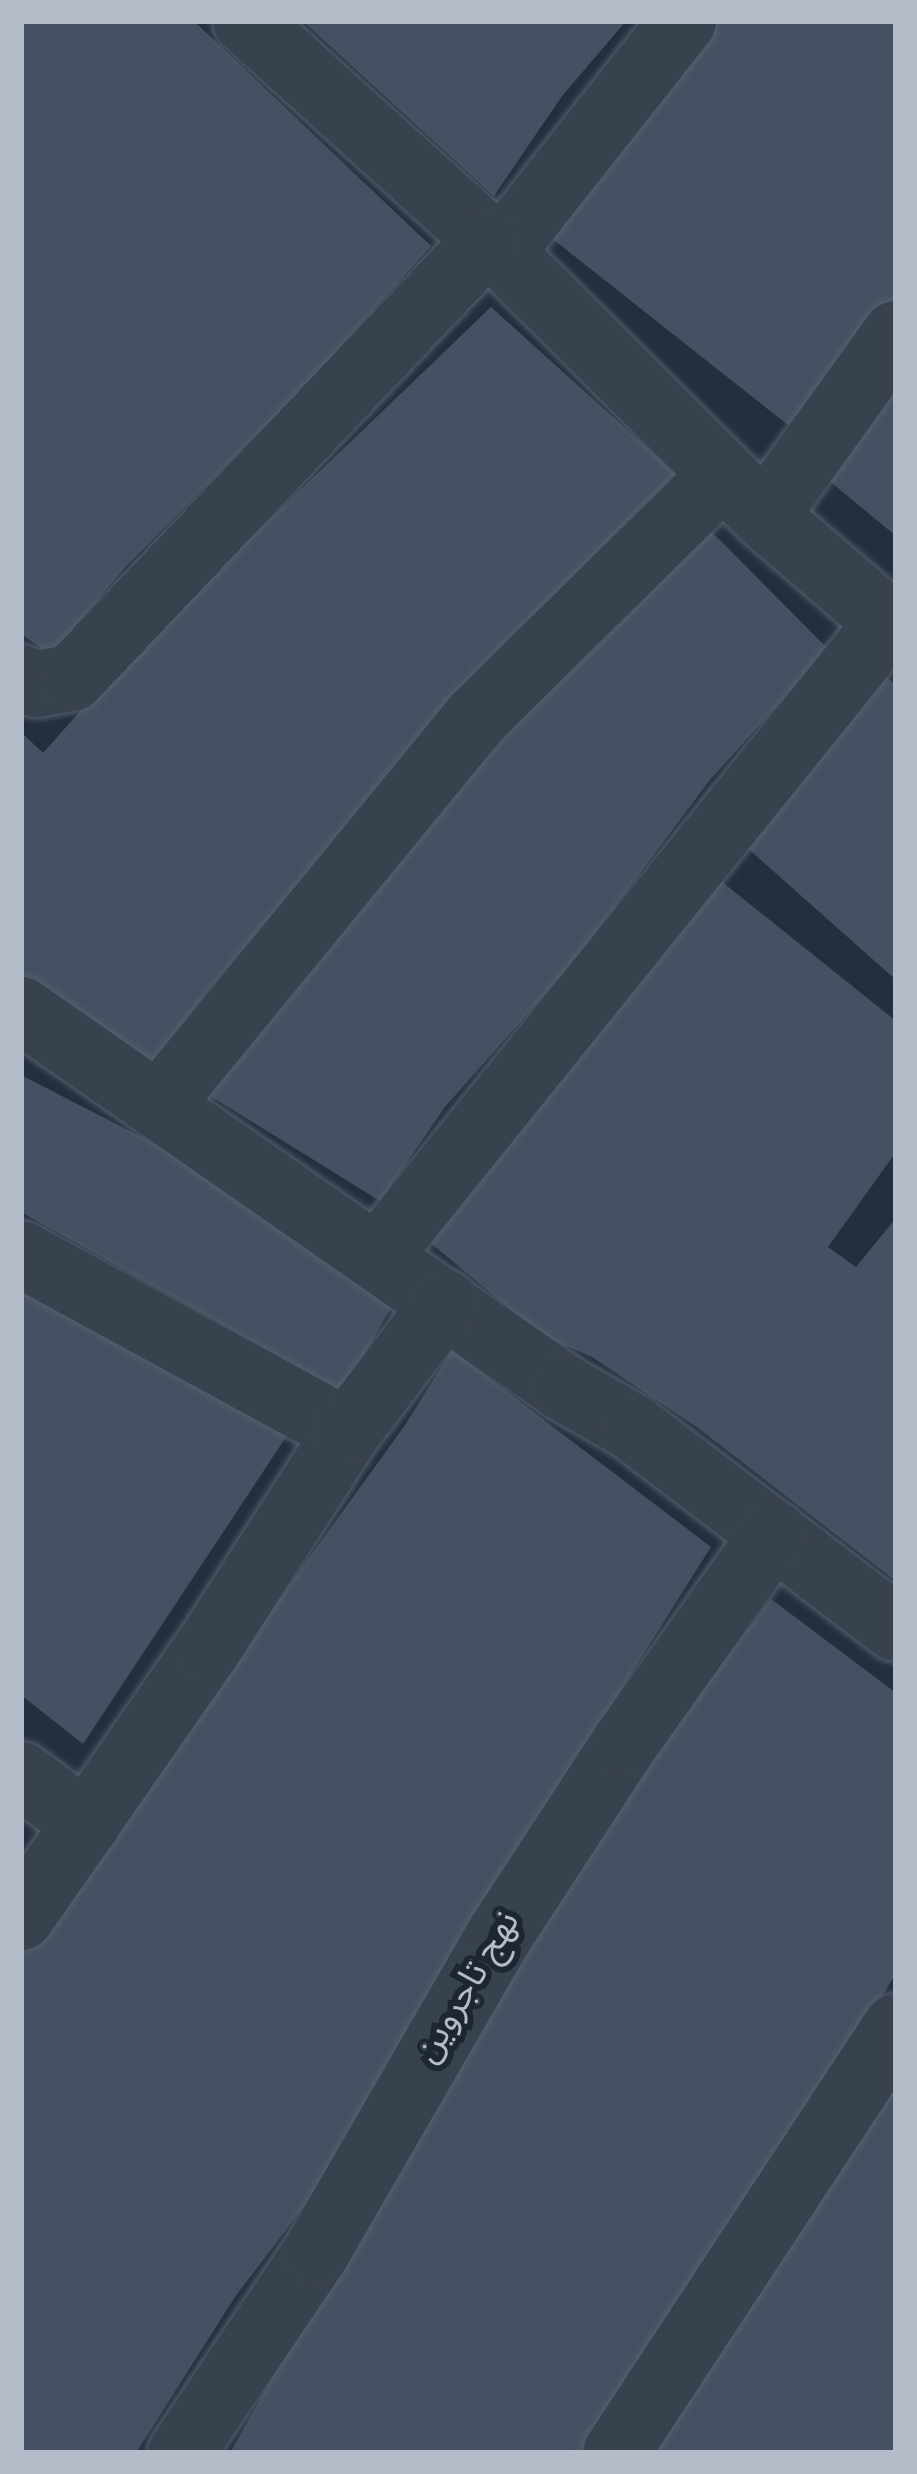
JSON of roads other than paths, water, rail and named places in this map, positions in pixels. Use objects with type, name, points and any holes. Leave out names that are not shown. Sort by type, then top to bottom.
[{"type":"street","points":[[21,678],[52,682],[81,669],[494,247],[683,21]]},
{"type":"street","points":[[253,23],[494,247],[744,495],[892,626],[377,1257]]},
{"type":"street","points":[[158,1106],[477,717],[744,495],[896,334]]},
{"type":"street","points":[[21,1010],[564,1388],[632,1427],[896,1628]]},
{"type":"street","points":[[21,1254],[346,1432]]},
{"type":"street","points":[[21,1917],[346,1432],[445,1303]]},
{"type":"street","name":"نهج تاجروين","points":[[181,2453],[316,2253],[501,1933],[625,1743],[774,1533]]},
{"type":"street","points":[[21,1775],[87,1823]]},
{"type":"street","points":[[616,2453],[896,2027]]}]
